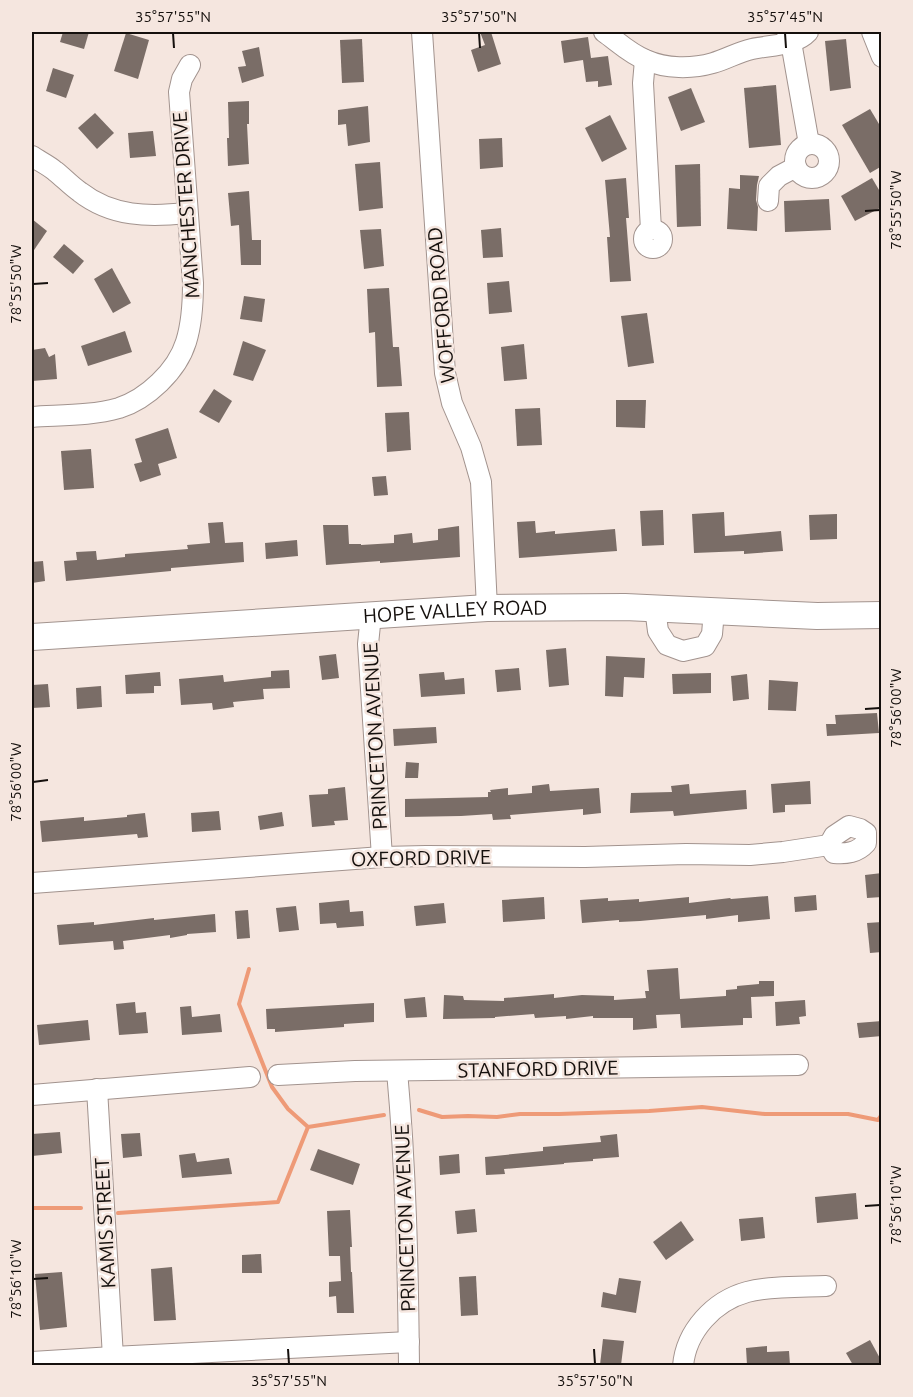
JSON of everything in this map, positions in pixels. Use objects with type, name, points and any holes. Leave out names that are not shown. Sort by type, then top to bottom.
[{"type":"main road","name":"HOPE VALLEY ROAD","points":[[32,637],[488,608],[625,607],[817,616],[882,615]]},
{"type":"street","name":"WOFFORD ROAD","points":[[422,32],[445,373],[452,403],[471,447],[481,482],[488,608]]},
{"type":"street","points":[[604,32],[645,60],[673,67],[716,63],[795,35],[808,144]]},
{"type":"street","points":[[872,32],[882,57]]},
{"type":"street","points":[[645,60],[643,83],[651,230]]},
{"type":"street","name":"MANCHESTER DRIVE","points":[[32,417],[92,413],[119,408],[142,397],[158,385],[182,353],[193,309],[193,283],[179,92],[182,79],[190,65]]},
{"type":"street","points":[[808,144],[824,148],[828,158],[827,168],[819,176],[808,178],[799,172],[796,166],[798,150],[808,144]]},
{"type":"street","points":[[32,156],[53,169],[81,193],[114,211],[138,215],[187,213]]},
{"type":"street","points":[[768,201],[769,186],[779,176],[796,166]]},
{"type":"street","points":[[655,608],[658,631],[667,645],[683,651],[705,646],[712,634],[714,611]]},
{"type":"street","name":"PRINCETON AVENUE","points":[[371,615],[368,644],[382,857]]},
{"type":"street","name":"OXFORD DRIVE","points":[[32,883],[382,857],[750,855],[820,846]]},
{"type":"street","name":"STANFORD DRIVE","points":[[278,1075],[355,1071],[798,1065]]},
{"type":"street","name":"PRINCETON AVENUE","points":[[397,1071],[407,1244],[409,1365]]},
{"type":"street","points":[[32,1095],[250,1077]]},
{"type":"street","name":"KAMIS STREET","points":[[97,1089],[113,1357]]},
{"type":"street","points":[[683,1365],[687,1348],[698,1325],[726,1301],[746,1292],[826,1286]]},
{"type":"street","points":[[32,1362],[409,1341]]},
{"type":"building","points":[[63,32],[89,32],[84,49],[60,42]]},
{"type":"building","points":[[480,32],[491,32],[501,64],[478,72],[471,50],[485,45]]},
{"type":"building","points":[[126,33],[149,40],[138,79],[114,71]]},
{"type":"building","points":[[588,37],[591,58],[608,56],[612,85],[598,87],[598,81],[586,82],[583,60],[564,63],[561,41]]},
{"type":"building","points":[[362,39],[364,82],[342,83],[340,40]]},
{"type":"building","points":[[846,39],[851,88],[830,91],[825,41]]},
{"type":"building","points":[[259,47],[264,76],[242,83],[238,67],[246,66],[242,51]]},
{"type":"building","points":[[53,68],[74,75],[66,98],[46,91]]},
{"type":"building","points":[[776,85],[781,145],[749,148],[744,88]]},
{"type":"building","points":[[691,88],[705,122],[681,131],[668,97]]},
{"type":"building","points":[[249,101],[249,124],[247,124],[249,164],[228,166],[228,102]]},
{"type":"building","points":[[368,106],[370,142],[348,146],[346,124],[338,125],[338,110]]},
{"type":"building","points":[[870,109],[882,129],[882,166],[870,173],[842,125]]},
{"type":"building","points":[[95,113],[114,133],[97,149],[78,128]]},
{"type":"building","points":[[610,115],[627,149],[602,162],[585,128]]},
{"type":"building","points":[[153,131],[156,156],[130,158],[128,133]]},
{"type":"building","points":[[502,138],[503,167],[480,169],[479,139]]},
{"type":"building","points":[[380,162],[383,208],[359,211],[355,164]]},
{"type":"building","points":[[700,164],[701,226],[677,227],[675,165]]},
{"type":"building","points":[[740,175],[759,176],[756,200],[757,231],[727,229],[729,188],[740,189]]},
{"type":"building","points":[[626,178],[629,218],[626,218],[631,281],[610,282],[607,237],[610,237],[605,180]]},
{"type":"building","points":[[872,178],[882,195],[882,207],[855,221],[841,196]]},
{"type":"building","points":[[249,191],[252,240],[261,240],[261,265],[241,265],[239,225],[231,226],[228,193]]},
{"type":"building","points":[[829,199],[831,230],[785,232],[784,201]]},
{"type":"building","points":[[32,219],[47,231],[32,253]]},
{"type":"building","points":[[501,228],[503,257],[483,258],[481,230]]},
{"type":"building","points":[[381,229],[384,266],[364,269],[360,230]]},
{"type":"building","points":[[64,244],[84,261],[73,274],[53,257]]},
{"type":"building","points":[[112,268],[131,303],[113,313],[94,279]]},
{"type":"building","points":[[509,281],[512,312],[489,314],[487,283]]},
{"type":"building","points":[[389,288],[393,347],[399,347],[402,386],[377,387],[375,332],[369,333],[367,289]]},
{"type":"building","points":[[244,296],[265,299],[262,322],[240,319]]},
{"type":"building","points":[[647,313],[654,363],[628,367],[621,316]]},
{"type":"building","points":[[125,331],[132,352],[88,366],[81,346]]},
{"type":"building","points":[[243,341],[266,350],[253,381],[233,375]]},
{"type":"building","points":[[524,344],[527,379],[504,381],[501,347]]},
{"type":"building","points":[[45,348],[49,357],[55,354],[57,379],[32,381],[32,350]]},
{"type":"building","points":[[214,389],[232,401],[219,423],[199,412]]},
{"type":"building","points":[[616,400],[646,400],[645,428],[616,427]]},
{"type":"building","points":[[540,408],[542,445],[517,446],[515,409]]},
{"type":"building","points":[[409,412],[411,450],[387,452],[385,413]]},
{"type":"building","points":[[168,428],[177,458],[158,464],[161,475],[140,482],[134,464],[142,462],[135,439]]},
{"type":"building","points":[[91,449],[94,488],[64,490],[61,451]]},
{"type":"building","points":[[386,476],[388,495],[374,496],[372,477]]},
{"type":"building","points":[[663,510],[664,545],[642,546],[640,511]]},
{"type":"building","points":[[724,512],[725,536],[781,531],[783,551],[744,554],[744,551],[694,553],[692,514]]},
{"type":"building","points":[[837,514],[837,539],[810,540],[809,515]]},
{"type":"building","points":[[535,521],[536,533],[555,531],[555,534],[615,529],[617,551],[519,558],[517,522]]},
{"type":"building","points":[[223,522],[225,543],[243,542],[244,562],[66,581],[64,561],[77,560],[76,552],[96,551],[97,560],[125,557],[125,554],[188,549],[187,545],[210,543],[208,523]]},
{"type":"building","points":[[323,525],[348,525],[349,544],[361,545],[394,543],[394,535],[412,533],[413,543],[438,540],[438,529],[459,526],[460,557],[326,565]]},
{"type":"building","points":[[297,540],[298,556],[266,559],[265,543]]},
{"type":"building","points":[[43,561],[45,581],[32,583],[32,562]]},
{"type":"building","points":[[566,648],[569,685],[549,687],[546,650]]},
{"type":"building","points":[[336,654],[339,678],[322,680],[319,656]]},
{"type":"building","points":[[606,656],[645,658],[644,678],[624,677],[623,697],[605,696]]},
{"type":"building","points":[[519,668],[521,690],[497,692],[495,670]]},
{"type":"building","points":[[289,670],[290,688],[263,689],[264,699],[233,702],[234,707],[213,710],[212,703],[181,705],[179,679],[223,675],[224,682],[271,677],[271,671]]},
{"type":"building","points":[[160,672],[161,686],[154,686],[154,693],[126,694],[125,675]]},
{"type":"building","points":[[444,672],[445,680],[464,678],[465,694],[421,697],[419,674]]},
{"type":"building","points":[[711,673],[711,693],[673,694],[672,674]]},
{"type":"building","points":[[747,674],[749,699],[733,701],[731,676]]},
{"type":"building","points":[[769,680],[798,682],[796,711],[768,710]]},
{"type":"building","points":[[48,684],[50,707],[32,708],[32,685]]},
{"type":"building","points":[[101,686],[102,707],[77,709],[76,688]]},
{"type":"building","points":[[877,713],[879,733],[827,736],[826,724],[836,724],[835,715]]},
{"type":"building","points":[[436,727],[437,743],[394,746],[393,729]]},
{"type":"building","points":[[406,762],[419,763],[418,778],[405,778]]},
{"type":"building","points":[[810,781],[811,804],[785,805],[785,812],[773,813],[771,784]]},
{"type":"building","points":[[549,784],[550,791],[599,788],[601,813],[583,815],[583,809],[510,815],[511,819],[493,820],[492,814],[405,817],[405,799],[488,797],[490,790],[508,788],[508,795],[532,793],[532,786]]},
{"type":"building","points":[[689,784],[690,794],[746,790],[747,809],[674,816],[673,811],[630,813],[631,793],[672,792],[671,786]]},
{"type":"building","points":[[345,787],[348,820],[334,821],[335,825],[312,827],[309,795],[328,794],[328,789]]},
{"type":"building","points":[[219,811],[221,830],[192,832],[191,813]]},
{"type":"building","points":[[282,812],[284,826],[260,830],[258,816]]},
{"type":"building","points":[[145,813],[148,837],[138,838],[137,834],[42,842],[40,821],[84,817],[84,821]]},
{"type":"building","points":[[882,873],[882,897],[867,898],[865,875]]},
{"type":"building","points":[[816,895],[817,910],[795,912],[794,897]]},
{"type":"building","points":[[768,896],[770,919],[738,922],[738,915],[706,919],[706,915],[582,923],[580,900],[639,899],[639,902],[689,897],[689,903]]},
{"type":"building","points":[[544,897],[545,919],[503,922],[502,900]]},
{"type":"building","points":[[349,900],[350,912],[363,911],[364,926],[337,928],[336,923],[320,924],[319,903]]},
{"type":"building","points":[[444,903],[446,923],[416,926],[414,906]]},
{"type":"building","points":[[296,906],[299,930],[279,932],[276,908]]},
{"type":"building","points":[[248,910],[250,938],[237,939],[235,911]]},
{"type":"building","points":[[215,914],[216,932],[123,941],[124,949],[114,950],[113,941],[59,945],[57,925],[94,922],[94,925]]},
{"type":"building","points":[[882,922],[882,952],[870,953],[867,923]]},
{"type":"building","points":[[678,968],[680,999],[726,996],[726,990],[737,989],[737,986],[759,984],[759,981],[774,981],[774,996],[751,997],[752,1018],[743,1018],[743,1025],[681,1028],[680,1014],[656,1015],[657,1028],[633,1030],[633,1018],[593,1018],[593,1016],[566,1019],[566,1016],[535,1018],[534,1014],[495,1018],[443,1019],[444,995],[463,996],[464,1000],[504,1001],[504,998],[554,994],[554,998],[582,995],[614,996],[614,1000],[646,998],[645,991],[649,991],[647,970]]},
{"type":"building","points":[[425,997],[427,1017],[406,1018],[404,999]]},
{"type":"building","points":[[805,1000],[806,1016],[799,1017],[800,1024],[776,1026],[775,1002]]},
{"type":"building","points":[[135,1002],[136,1013],[146,1012],[148,1033],[119,1035],[116,1004]]},
{"type":"building","points":[[374,1003],[374,1022],[344,1024],[344,1027],[275,1032],[275,1029],[267,1029],[266,1009]]},
{"type":"building","points":[[191,1006],[192,1017],[220,1014],[222,1032],[182,1035],[180,1007]]},
{"type":"building","points":[[88,1020],[90,1040],[39,1045],[37,1025]]},
{"type":"building","points":[[882,1021],[882,1036],[859,1038],[857,1023]]},
{"type":"building","points":[[60,1132],[62,1153],[32,1156],[32,1134]]},
{"type":"building","points":[[140,1133],[142,1156],[123,1158],[121,1134]]},
{"type":"building","points":[[617,1134],[619,1157],[504,1169],[505,1174],[486,1175],[485,1157],[543,1151],[543,1147],[601,1142],[600,1136]]},
{"type":"building","points":[[318,1149],[360,1164],[353,1185],[310,1170]]},
{"type":"building","points":[[195,1153],[197,1162],[229,1158],[232,1174],[182,1178],[179,1155]]},
{"type":"building","points":[[459,1154],[460,1173],[440,1175],[439,1156]]},
{"type":"building","points":[[856,1193],[858,1219],[817,1223],[815,1197]]},
{"type":"building","points":[[475,1209],[477,1232],[457,1234],[455,1211]]},
{"type":"building","points":[[350,1210],[354,1313],[337,1313],[336,1296],[329,1297],[329,1282],[341,1281],[340,1256],[329,1256],[327,1211]]},
{"type":"building","points":[[763,1217],[765,1238],[741,1241],[739,1219]]},
{"type":"building","points":[[681,1221],[694,1240],[666,1260],[653,1242]]},
{"type":"building","points":[[261,1254],[262,1273],[242,1273],[242,1255]]},
{"type":"building","points":[[172,1267],[176,1320],[154,1321],[151,1269]]},
{"type":"building","points":[[62,1272],[67,1327],[40,1330],[35,1274]]},
{"type":"building","points":[[476,1276],[478,1315],[461,1316],[459,1277]]},
{"type":"building","points":[[619,1278],[641,1281],[636,1313],[601,1307],[603,1292],[616,1295]]},
{"type":"building","points":[[603,1339],[624,1341],[621,1365],[600,1365]]},
{"type":"building","points":[[870,1340],[882,1362],[875,1365],[853,1365],[846,1353]]},
{"type":"building","points":[[767,1346],[767,1352],[789,1351],[790,1365],[747,1365],[746,1348]]},
{"type":"waterway","points":[[249,969],[239,1004],[272,1087],[288,1109],[308,1127]]},
{"type":"waterway","points":[[419,1110],[442,1117],[497,1117],[520,1114],[649,1111],[702,1107],[765,1114],[848,1114],[878,1120],[882,1114]]},
{"type":"waterway","points":[[118,1213],[278,1202],[308,1127],[384,1115]]},
{"type":"waterway","points":[[32,1208],[81,1208]]}]
